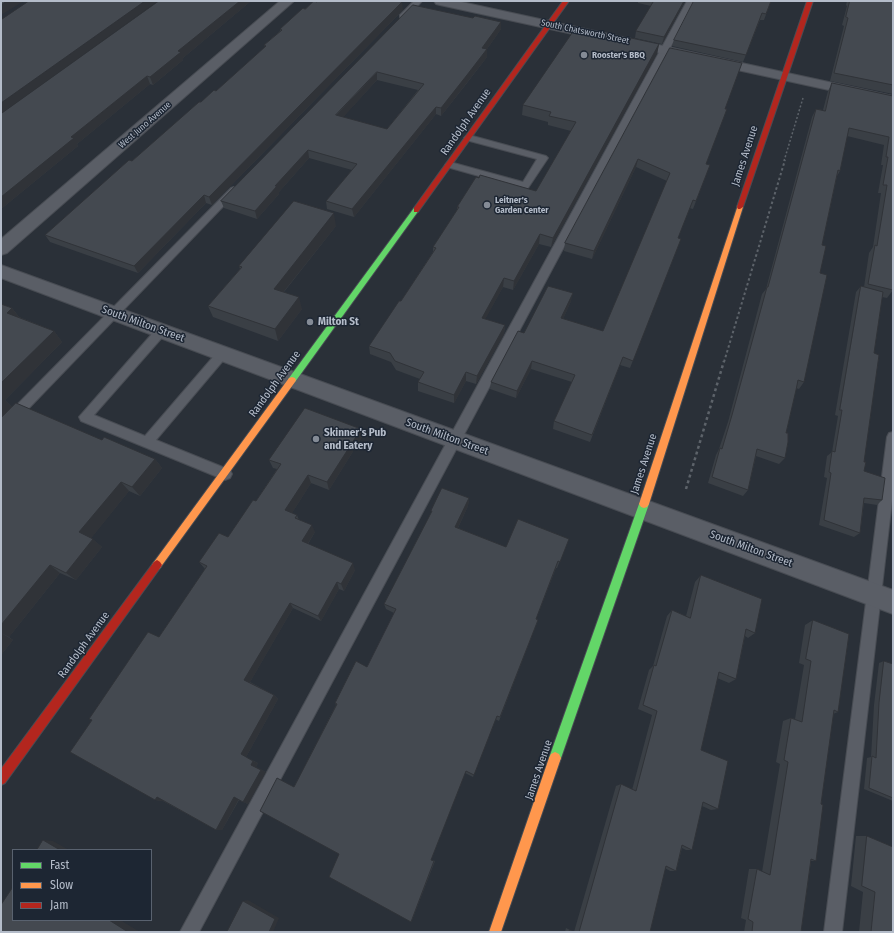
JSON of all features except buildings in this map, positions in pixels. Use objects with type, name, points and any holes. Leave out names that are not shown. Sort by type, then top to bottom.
[{"type":"street","name":"West Juno Avenue","points":[[1,249],[288,1]]},
{"type":"street","name":"South Chatsworth Street","points":[[440,1],[893,100]]},
{"type":"street","name":"Randolph Avenue","points":[[1,779],[294,379],[469,138],[566,1]]},
{"type":"street","name":"James Avenue","points":[[495,932],[642,509],[810,1]]},
{"type":"street","name":"South Milton Street","points":[[1,271],[883,599]]},
{"type":"lane","points":[[396,23],[418,1]]},
{"type":"lane","points":[[189,932],[691,1]]},
{"type":"lane","points":[[450,164],[525,186],[543,158],[469,138]]},
{"type":"lane","points":[[1,429],[240,184]]},
{"type":"lane","points":[[162,330],[85,417],[224,474]]},
{"type":"lane","points":[[148,442],[223,353]]},
{"type":"lane","points":[[833,932],[883,599],[893,437]]},
{"type":"path","points":[[686,489],[804,94]]},
{"type":"traffic: fast","points":[[292,380],[416,210]]},
{"type":"traffic: fast","points":[[555,758],[644,504]]},
{"type":"traffic: slow","points":[[644,504],[740,207]]},
{"type":"traffic: slow","points":[[157,565],[292,380]]},
{"type":"traffic: slow","points":[[495,932],[555,758]]},
{"type":"traffic: jam","points":[[416,210],[566,1]]},
{"type":"traffic: jam","points":[[740,207],[810,1]]},
{"type":"traffic: jam","points":[[1,779],[157,565]]},
{"type":"place","name":"Rooster's BBQ","points":[[584,55]]},
{"type":"place","name":"Leitner's Garden Center","points":[[487,205]]},
{"type":"place","name":"Milton St","points":[[310,322]]},
{"type":"place","name":"Skinner's Pub and Eatery","points":[[316,439]]}]
